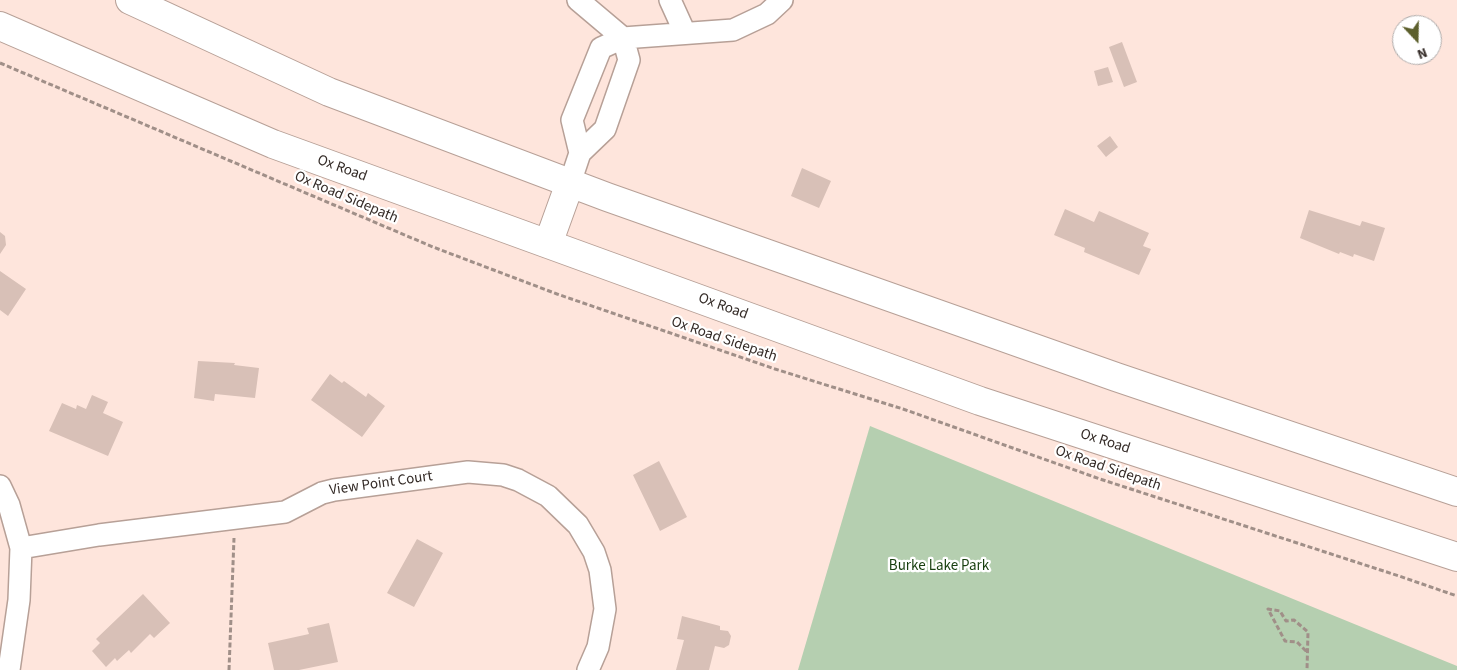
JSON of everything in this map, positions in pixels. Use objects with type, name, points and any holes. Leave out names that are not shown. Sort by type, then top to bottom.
[{"type":"highway","points":[[130,0],[329,92],[570,183],[1106,373],[1457,492]]},
{"type":"highway","name":"Ox Road","points":[[0,26],[273,144],[980,401],[1457,557]]},
{"type":"highway","points":[[548,244],[570,183]]},
{"type":"street","points":[[570,183],[580,154],[605,129],[629,60],[623,38],[578,0]]},
{"type":"street","points":[[670,0],[685,33]]},
{"type":"street","points":[[580,154],[572,120],[601,48],[623,38],[732,30],[767,14],[782,0]]},
{"type":"street","name":"View Point Court","points":[[21,548],[232,517],[285,512],[322,493],[334,490],[458,473],[488,472],[518,480],[548,496],[568,514],[587,538],[600,570],[605,609],[598,647],[588,670]]},
{"type":"street","points":[[0,486],[9,505],[21,548],[19,600],[9,670]]},
{"type":"path","name":"Ox Road Sidepath","points":[[0,63],[433,247],[557,294],[775,370],[903,409],[1100,479],[1457,596]]},
{"type":"path","points":[[229,670],[234,543],[232,517]]},
{"type":"path","points":[[1306,651],[1297,642],[1286,641],[1268,609],[1280,611],[1286,621],[1294,620],[1308,632],[1307,670]]},
{"type":"green space","name":"Burke Lake Park","points":[[870,426],[1457,666],[1457,670],[798,670]]},
{"type":"building","points":[[1122,42],[1137,82],[1124,87],[1109,47]]},
{"type":"building","points":[[1108,67],[1113,82],[1098,86],[1094,71]]},
{"type":"building","points":[[1110,136],[1118,147],[1106,157],[1097,146]]},
{"type":"building","points":[[802,168],[831,181],[819,208],[791,196]]},
{"type":"building","points":[[1065,209],[1094,222],[1099,211],[1149,233],[1143,246],[1151,249],[1139,275],[1084,252],[1085,248],[1054,235]]},
{"type":"building","points":[[1309,210],[1360,226],[1362,221],[1385,228],[1374,261],[1354,254],[1353,257],[1340,252],[1339,254],[1300,238]]},
{"type":"building","points":[[0,232],[5,236],[6,245],[0,254]]},
{"type":"building","points":[[0,271],[26,289],[8,316],[0,310]]},
{"type":"building","points":[[198,361],[235,363],[234,365],[259,368],[255,398],[215,394],[214,401],[194,398]]},
{"type":"building","points":[[330,374],[342,383],[344,381],[366,397],[368,393],[385,406],[362,437],[311,400]]},
{"type":"building","points":[[92,395],[108,402],[103,413],[123,422],[108,456],[49,431],[62,403],[76,409],[77,405],[86,409]]},
{"type":"building","points":[[659,461],[687,517],[660,531],[633,475]]},
{"type":"building","points":[[417,539],[443,553],[414,607],[387,593]]},
{"type":"building","points":[[143,594],[170,623],[154,638],[150,634],[131,653],[129,650],[117,661],[115,658],[106,667],[92,651],[100,643],[96,639]]},
{"type":"building","points":[[682,616],[720,626],[720,630],[728,631],[731,636],[729,645],[724,648],[715,646],[709,670],[676,670],[684,640],[677,639]]},
{"type":"building","points":[[329,623],[338,662],[299,670],[274,670],[268,643],[309,634],[307,628]]}]
